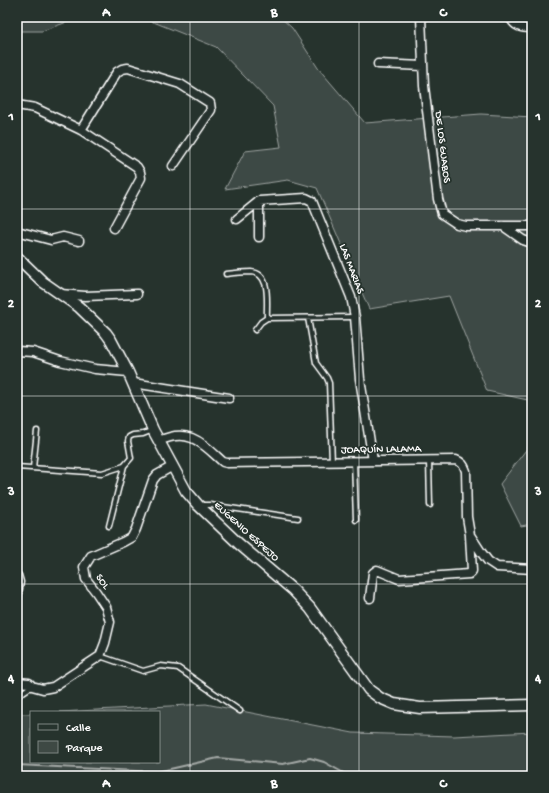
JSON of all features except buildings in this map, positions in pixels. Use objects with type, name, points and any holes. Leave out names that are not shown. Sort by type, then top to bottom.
[{"type":"street","name":"DE LOS GUABOS","points":[[421,17],[424,86],[432,159],[438,199],[442,214],[457,224],[466,226],[532,226]]},
{"type":"street","points":[[510,17],[517,26],[532,28]]},
{"type":"street","points":[[378,64],[423,66]]},
{"type":"street","points":[[81,130],[117,72],[122,69],[128,68],[180,84],[210,103],[211,110],[173,166]]},
{"type":"street","points":[[17,105],[35,108],[81,130],[137,167],[141,178],[114,228]]},
{"type":"street","name":"LAS MARIAS","points":[[258,202],[260,200],[306,198],[312,201],[351,297],[355,317],[360,379],[373,461]]},
{"type":"street","points":[[237,219],[258,202]]},
{"type":"street","points":[[258,202],[258,237]]},
{"type":"street","points":[[503,226],[523,240],[532,243]]},
{"type":"street","points":[[17,231],[51,240],[63,237],[79,241]]},
{"type":"street","name":"EUGENIO ESPEJO","points":[[17,257],[43,282],[79,307],[106,333],[134,383],[153,430],[186,491],[198,505],[239,544],[293,590],[310,608],[369,690],[380,698],[394,704],[420,708],[532,706]]},
{"type":"street","points":[[60,294],[85,296],[137,294]]},
{"type":"street","points":[[17,351],[33,352],[60,361],[95,369],[128,372]]},
{"type":"street","points":[[134,383],[229,398]]},
{"type":"street","name":"JOAQUÍN LALAMA","points":[[159,441],[174,436],[187,436],[202,442],[223,462],[227,463],[456,460],[461,462],[466,471],[467,517],[470,535],[488,561],[497,567],[532,569]]},
{"type":"street","name":"SOL","points":[[100,656],[110,622],[106,607],[86,579],[84,567],[91,556],[132,537],[153,480],[157,475],[172,466]]},
{"type":"street","points":[[370,598],[373,573],[377,570],[399,579],[470,574],[472,572],[470,535]]},
{"type":"street","points":[[18,681],[29,683],[32,686],[42,689],[53,687],[100,656]]},
{"type":"lane","points":[[226,274],[252,272],[263,277],[266,283],[267,318]]},
{"type":"lane","points":[[255,330],[261,322],[267,318],[355,317]]},
{"type":"lane","points":[[308,318],[316,363],[323,372],[328,383],[332,462]]},
{"type":"lane","points":[[109,526],[124,466],[131,458],[128,441],[129,438],[133,435],[143,434],[153,430]]},
{"type":"lane","points":[[33,468],[37,431]]},
{"type":"lane","points":[[429,460],[430,505]]},
{"type":"lane","points":[[354,461],[356,520]]},
{"type":"lane","points":[[17,467],[102,473],[124,466]]},
{"type":"lane","points":[[198,505],[210,505],[298,518]]},
{"type":"lane","points":[[17,574],[21,582],[17,607]]},
{"type":"lane","points":[[100,656],[143,671],[161,666],[178,668],[240,711]]},
{"type":"lane","points":[[17,696],[32,686]]},
{"type":"green space","points":[[17,17],[81,17],[42,31],[17,31]]},
{"type":"green space","points":[[141,17],[280,17],[292,28],[318,68],[365,123],[481,114],[532,117],[532,401],[487,391],[449,296],[369,309],[317,188],[288,180],[225,189],[245,151],[281,147],[273,106],[216,47]]},
{"type":"green space","points":[[532,442],[532,524],[521,526],[500,484]]},
{"type":"green space","points":[[206,704],[353,733],[454,736],[532,732],[532,776],[17,776],[17,714],[30,714],[30,763],[160,763],[160,711],[78,711]]},
{"type":"waterway","points":[[17,765],[157,772],[218,758],[283,764],[310,758],[324,762],[349,776]]}]
